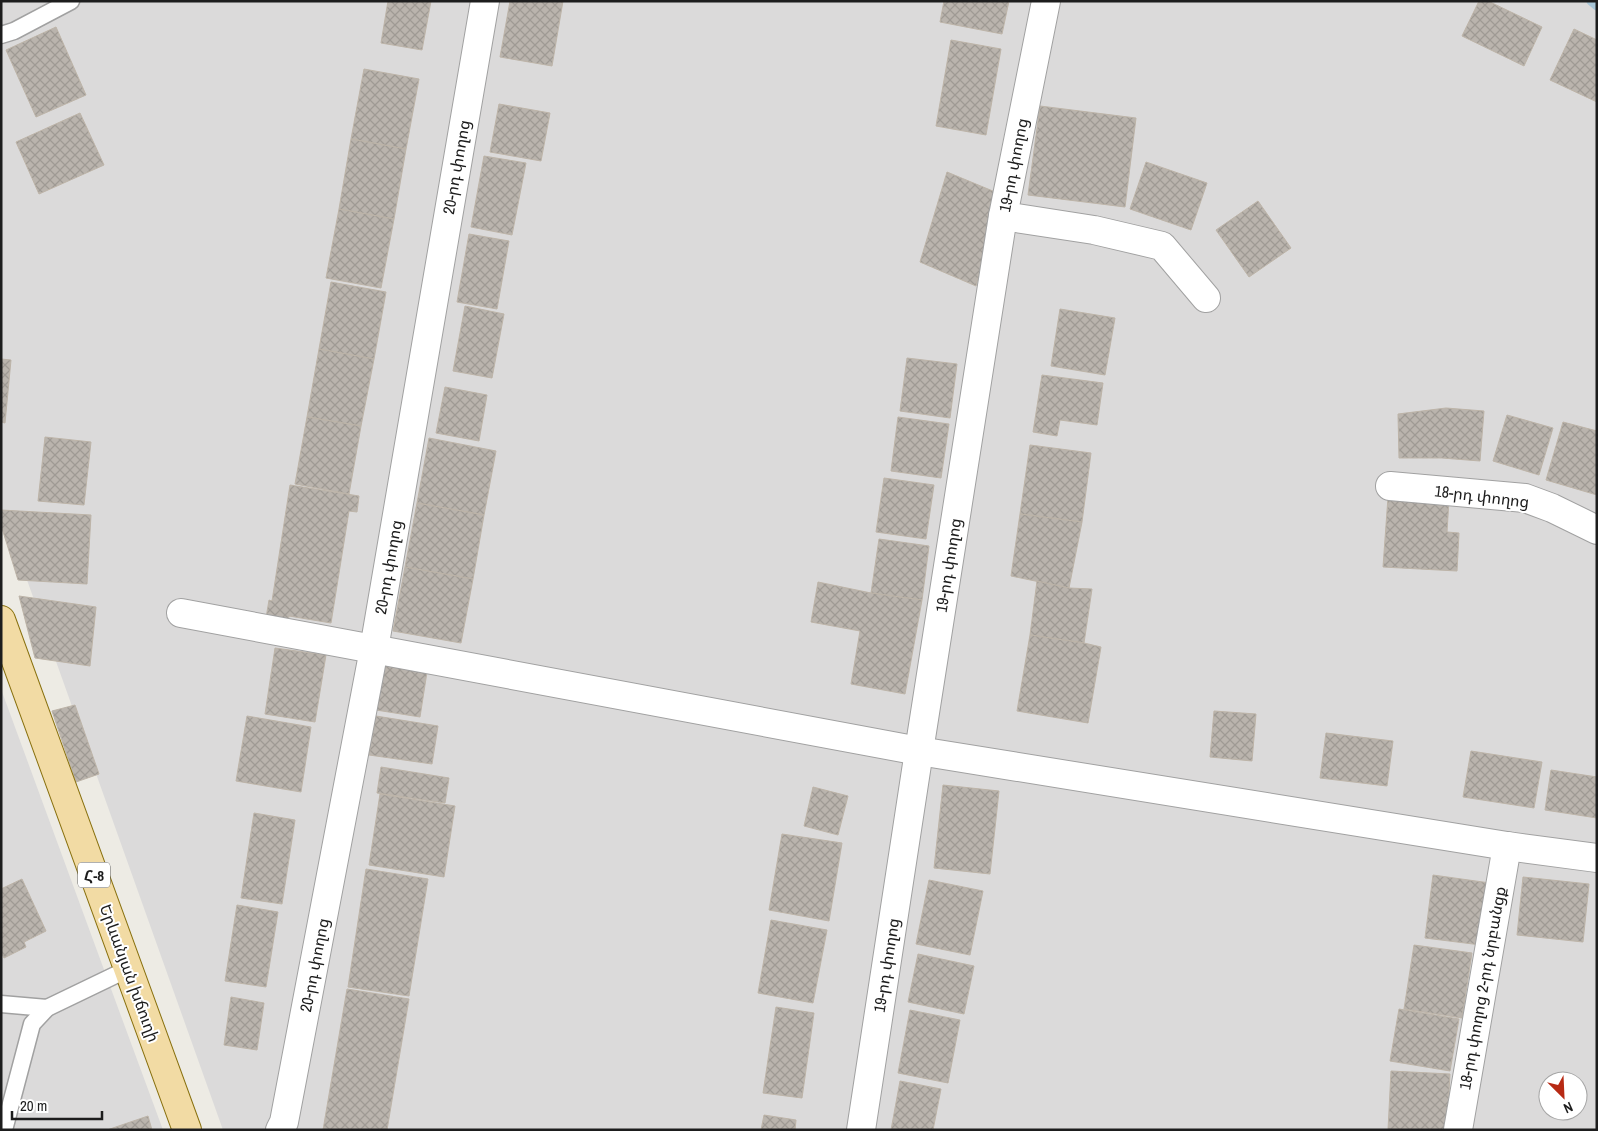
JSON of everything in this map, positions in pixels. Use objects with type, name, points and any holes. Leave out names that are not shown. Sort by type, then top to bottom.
[{"type":"main road","name":"Երևանյան խճուղի","points":[[1,620],[187,1130]]},
{"type":"street","name":"20-րդ փողոց","points":[[280,1130],[284,1122],[288,1103],[374,649],[484,1]]},
{"type":"street","name":"19-րդ փողոց","points":[[861,1130],[918,751],[1003,216],[1046,1]]},
{"type":"street","points":[[1003,216],[1094,230],[1162,246],[1206,298]]},
{"type":"street","name":"18-րդ փողոց","points":[[1390,486],[1525,498],[1552,508],[1597,530]]},
{"type":"street","points":[[181,613],[918,751],[1506,846],[1597,858]]},
{"type":"street","name":"18-րդ փողոց 2-րդ նրբանցք","points":[[1458,1130],[1506,846]]},
{"type":"lane","points":[[1,35],[14,31],[71,1]]},
{"type":"lane","points":[[4,1130],[32,1024],[47,1008],[128,968]]},
{"type":"lane","points":[[1,1004],[47,1008]]},
{"type":"shaded area","points":[[1,1],[1597,1],[1597,1130],[223,1130],[1,507]]},
{"type":"shaded area","points":[[1,689],[121,1016],[163,1130],[1,1130]]},
{"type":"building","points":[[388,1],[431,1],[422,50],[381,43]]},
{"type":"building","points":[[510,1],[563,1],[552,66],[500,57]]},
{"type":"building","points":[[944,1],[1009,1],[1002,34],[940,22]]},
{"type":"building","points":[[1479,1],[1488,1],[1542,27],[1524,66],[1462,36]]},
{"type":"building","points":[[56,27],[86,95],[36,117],[6,50]]},
{"type":"building","points":[[1574,29],[1597,40],[1597,102],[1550,80]]},
{"type":"building","points":[[951,40],[1001,49],[986,135],[936,126]]},
{"type":"building","points":[[364,69],[419,79],[406,149],[351,139]]},
{"type":"building","points":[[499,104],[550,113],[541,161],[490,152]]},
{"type":"building","points":[[1040,106],[1136,118],[1125,207],[1028,195]]},
{"type":"building","points":[[80,113],[104,165],[39,194],[16,142]]},
{"type":"building","points":[[351,139],[406,149],[394,219],[339,209]]},
{"type":"building","points":[[484,156],[526,163],[512,235],[471,227]]},
{"type":"building","points":[[1146,162],[1207,183],[1191,230],[1130,209]]},
{"type":"building","points":[[947,172],[1000,194],[976,286],[920,262]]},
{"type":"building","points":[[1258,201],[1291,248],[1249,277],[1216,230]]},
{"type":"building","points":[[339,209],[394,219],[381,288],[326,278]]},
{"type":"building","points":[[469,234],[509,241],[497,309],[457,302]]},
{"type":"building","points":[[331,282],[386,292],[374,359],[319,349]]},
{"type":"building","points":[[465,306],[504,314],[492,378],[453,371]]},
{"type":"building","points":[[1060,309],[1115,318],[1105,375],[1051,366]]},
{"type":"building","points":[[319,349],[374,359],[361,426],[307,417]]},
{"type":"building","points":[[907,358],[957,364],[950,418],[900,411]]},
{"type":"building","points":[[1,359],[11,360],[5,423],[1,422]]},
{"type":"building","points":[[1042,375],[1103,383],[1097,425],[1060,420],[1057,436],[1033,432]]},
{"type":"building","points":[[445,387],[487,395],[479,441],[436,433]]},
{"type":"building","points":[[1446,408],[1484,411],[1480,461],[1442,458],[1399,458],[1398,414]]},
{"type":"building","points":[[1507,415],[1553,428],[1539,475],[1493,461]]},
{"type":"building","points":[[307,417],[361,426],[349,494],[295,484]]},
{"type":"building","points":[[898,417],[949,424],[941,478],[891,471]]},
{"type":"building","points":[[1563,422],[1597,431],[1597,495],[1546,480]]},
{"type":"building","points":[[45,437],[91,442],[84,505],[38,501]]},
{"type":"building","points":[[429,438],[496,451],[484,515],[417,503]]},
{"type":"building","points":[[1030,445],[1091,453],[1082,522],[1020,514]]},
{"type":"building","points":[[884,478],[934,485],[926,539],[876,532]]},
{"type":"building","points":[[290,485],[359,496],[357,512],[349,511],[331,623],[289,616],[288,622],[266,618],[269,600],[272,601]]},
{"type":"building","points":[[1388,497],[1449,500],[1447,532],[1459,533],[1457,571],[1383,567]]},
{"type":"building","points":[[417,503],[484,515],[473,579],[405,567]]},
{"type":"building","points":[[1,510],[91,515],[87,584],[18,580],[1,525]]},
{"type":"building","points":[[1020,514],[1082,522],[1069,588],[1011,576]]},
{"type":"building","points":[[879,539],[929,546],[922,600],[871,593]]},
{"type":"building","points":[[405,567],[473,579],[461,643],[393,631]]},
{"type":"building","points":[[1037,581],[1069,588],[1092,589],[1084,643],[1030,635]]},
{"type":"building","points":[[818,582],[871,593],[922,600],[905,694],[851,684],[860,631],[811,622]]},
{"type":"building","points":[[19,596],[96,607],[90,666],[35,658]]},
{"type":"building","points":[[1030,635],[1101,647],[1088,723],[1017,711]]},
{"type":"building","points":[[275,648],[326,655],[315,722],[265,714]]},
{"type":"building","points":[[383,665],[427,672],[420,717],[376,710]]},
{"type":"building","points":[[75,705],[99,774],[76,782],[52,711]]},
{"type":"building","points":[[1214,711],[1256,714],[1252,761],[1210,757]]},
{"type":"building","points":[[247,716],[311,727],[301,792],[236,781]]},
{"type":"building","points":[[376,716],[438,726],[432,764],[369,755]]},
{"type":"building","points":[[1326,733],[1393,741],[1387,786],[1320,778]]},
{"type":"building","points":[[1471,751],[1542,762],[1534,808],[1463,797]]},
{"type":"building","points":[[381,767],[449,778],[445,803],[377,793]]},
{"type":"building","points":[[1551,770],[1597,777],[1597,818],[1545,810]]},
{"type":"building","points":[[943,785],[999,791],[990,874],[934,868]]},
{"type":"building","points":[[813,787],[848,796],[838,835],[804,826]]},
{"type":"building","points":[[380,794],[455,806],[444,877],[369,865]]},
{"type":"building","points":[[254,813],[295,820],[282,904],[241,898]]},
{"type":"building","points":[[782,834],[842,843],[829,921],[769,910]]},
{"type":"building","points":[[366,869],[428,879],[409,996],[348,987]]},
{"type":"building","points":[[1433,875],[1490,883],[1481,945],[1425,938]]},
{"type":"building","points":[[1523,877],[1589,884],[1583,942],[1517,935]]},
{"type":"building","points":[[22,879],[46,931],[24,942],[26,947],[4,958],[1,952],[1,889]]},
{"type":"building","points":[[929,880],[983,891],[970,955],[916,944]]},
{"type":"building","points":[[237,905],[278,912],[266,987],[225,981]]},
{"type":"building","points":[[771,920],[827,930],[813,1003],[758,993]]},
{"type":"building","points":[[1414,945],[1472,953],[1462,1018],[1404,1009]]},
{"type":"building","points":[[918,954],[974,966],[964,1014],[908,1002]]},
{"type":"building","points":[[347,989],[409,999],[387,1130],[323,1130]]},
{"type":"building","points":[[231,997],[264,1003],[257,1050],[224,1045]]},
{"type":"building","points":[[776,1007],[814,1013],[802,1098],[763,1093]]},
{"type":"building","points":[[1399,1009],[1459,1019],[1450,1071],[1390,1061]]},
{"type":"building","points":[[910,1010],[960,1020],[948,1083],[898,1073]]},
{"type":"building","points":[[1391,1071],[1450,1074],[1447,1130],[1388,1130]]},
{"type":"building","points":[[900,1081],[941,1089],[933,1130],[891,1130]]},
{"type":"building","points":[[764,1115],[796,1120],[795,1130],[761,1130]]},
{"type":"building","points":[[148,1116],[152,1130],[107,1130]]},
{"type":"waterway","points":[[1591,1],[1597,6]]}]
